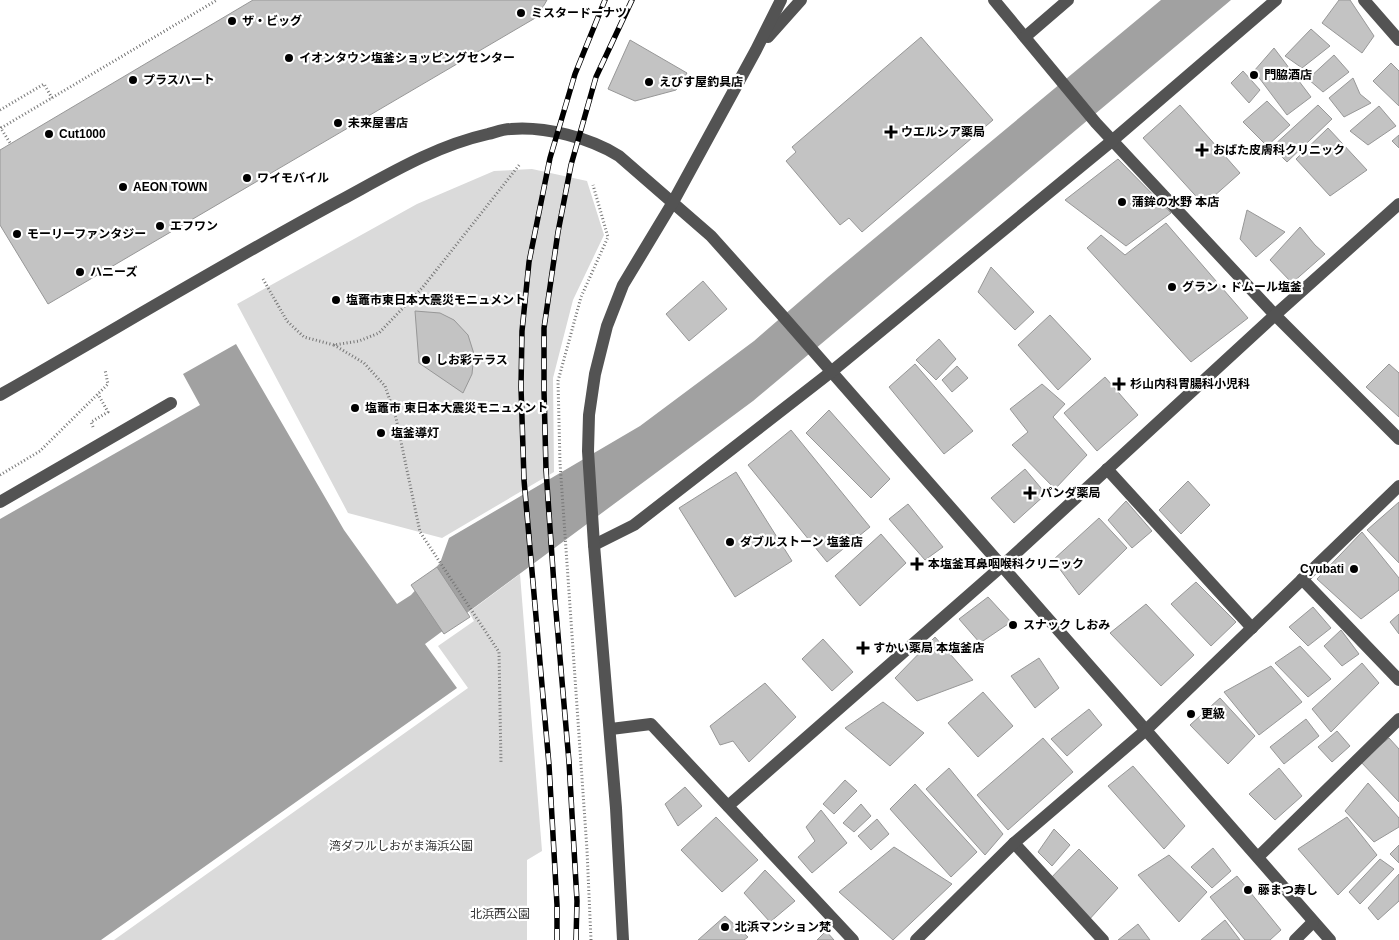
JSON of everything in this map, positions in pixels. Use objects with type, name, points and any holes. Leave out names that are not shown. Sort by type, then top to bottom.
[{"type":"street","points":[[623,940],[611,729],[594,545],[588,451],[593,390],[607,326],[623,284],[673,202],[756,50],[781,0]]},
{"type":"street","points":[[756,50],[801,0]]},
{"type":"street","points":[[994,0],[1096,123],[1275,315],[1399,439]]},
{"type":"street","points":[[1025,36],[1068,0]]},
{"type":"street","points":[[594,545],[634,524],[831,372],[1113,140],[1276,0]]},
{"type":"street","points":[[1364,0],[1399,40]]},
{"type":"street","points":[[0,395],[300,222],[415,160],[464,139],[510,129],[542,129],[590,142],[610,150],[711,236],[1330,940]]},
{"type":"street","points":[[728,806],[1002,566],[1275,315],[1399,204]]},
{"type":"street","points":[[0,502],[172,403]]},
{"type":"street","points":[[1107,469],[1252,628]]},
{"type":"street","points":[[916,940],[1014,843],[1146,730],[1399,486]]},
{"type":"street","points":[[1302,579],[1399,680]]},
{"type":"street","points":[[1258,857],[1399,718]]},
{"type":"street","points":[[611,729],[651,724],[853,940]]},
{"type":"street","points":[[1014,843],[1103,940]]},
{"type":"street","points":[[1295,940],[1314,922]]},
{"type":"path","points":[[10,143],[0,127],[216,0]]},
{"type":"path","points":[[0,110],[44,84],[52,98]]},
{"type":"path","points":[[334,345],[358,341],[378,333],[423,287],[520,164]]},
{"type":"path","points":[[584,940],[591,938],[587,850],[560,463],[558,381],[580,297],[608,237],[593,185]]},
{"type":"path","points":[[263,279],[287,322],[304,337],[334,345],[364,363],[385,386],[396,418],[420,532],[499,652],[501,764]]},
{"type":"path","points":[[0,475],[40,451],[108,384],[105,370]]},
{"type":"path","points":[[94,428],[91,422],[108,412],[98,394]]},
{"type":"green space","points":[[532,169],[587,181],[604,235],[573,300],[553,378],[554,472],[442,538],[348,513],[237,304],[417,204],[494,171]]},
{"type":"green space","name":"湾ダフルしおがま海浜公園","points":[[520,574],[542,851],[527,860],[527,940],[114,940],[468,688],[438,646],[474,621],[469,612]]},
{"type":"shaded area","points":[[1161,0],[1231,0],[753,401],[425,644],[457,688],[101,940],[0,940],[0,519],[200,405],[183,374],[236,344],[344,530],[397,604],[411,595],[440,563],[449,538],[640,426],[754,341],[828,277]]},
{"type":"building","name":"AEON TOWN","points":[[253,0],[547,0],[537,17],[48,304],[0,225],[0,150]]},
{"type":"building","points":[[1339,0],[1350,0],[1374,36],[1362,53],[1322,23]]},
{"type":"building","points":[[1311,29],[1330,46],[1302,68],[1285,56]]},
{"type":"building","points":[[921,37],[993,120],[862,232],[849,218],[840,225],[786,161],[796,152],[792,147]]},
{"type":"building","points":[[630,40],[687,73],[676,90],[635,101],[608,89]]},
{"type":"building","points":[[1274,48],[1311,97],[1287,115],[1254,71]]},
{"type":"building","points":[[1334,55],[1349,72],[1323,92],[1308,79]]},
{"type":"building","points":[[1391,63],[1399,71],[1399,106],[1373,81]]},
{"type":"building","points":[[1243,71],[1260,90],[1249,103],[1231,83]]},
{"type":"building","points":[[1353,78],[1360,94],[1371,103],[1344,117],[1329,98]]},
{"type":"building","points":[[1267,101],[1290,125],[1267,146],[1243,122]]},
{"type":"building","points":[[1180,105],[1240,173],[1204,205],[1143,138]]},
{"type":"building","points":[[1318,105],[1332,119],[1287,162],[1272,147]]},
{"type":"building","points":[[1379,106],[1396,126],[1368,145],[1350,131]]},
{"type":"building","points":[[1328,128],[1367,170],[1330,196],[1296,159]]},
{"type":"building","points":[[1399,135],[1399,148],[1392,141]]},
{"type":"building","points":[[1118,159],[1171,213],[1126,246],[1065,200]]},
{"type":"building","points":[[1247,210],[1285,232],[1256,257],[1240,239]]},
{"type":"building","name":"グラン・ドムール塩釜","points":[[1166,223],[1248,318],[1191,362],[1087,248],[1101,235],[1125,255]]},
{"type":"building","points":[[1300,227],[1325,254],[1292,283],[1270,260]]},
{"type":"building","points":[[991,267],[1034,312],[1015,330],[978,292]]},
{"type":"building","points":[[703,281],[727,309],[689,341],[666,314]]},
{"type":"building","points":[[415,311],[440,313],[454,320],[468,335],[474,354],[472,374],[463,393],[419,363]]},
{"type":"building","points":[[1050,315],[1091,359],[1058,390],[1018,345]]},
{"type":"building","points":[[939,339],[956,359],[936,380],[916,360]]},
{"type":"building","points":[[915,364],[973,431],[944,454],[889,387]]},
{"type":"building","points":[[1389,364],[1399,373],[1399,417],[1366,387]]},
{"type":"building","points":[[957,366],[968,378],[952,392],[942,380]]},
{"type":"building","points":[[1105,377],[1138,415],[1097,451],[1064,413]]},
{"type":"building","points":[[1042,384],[1065,404],[1053,417],[1087,455],[1055,489],[1012,445],[1028,432],[1010,409]]},
{"type":"building","points":[[829,410],[890,479],[871,498],[806,433]]},
{"type":"building","points":[[791,430],[870,527],[827,562],[748,465]]},
{"type":"building","points":[[1025,469],[1046,494],[1014,523],[991,498]]},
{"type":"building","points":[[736,472],[792,561],[735,597],[679,508]]},
{"type":"building","points":[[1188,481],[1210,505],[1181,534],[1159,510]]},
{"type":"building","points":[[1126,501],[1152,531],[1132,548],[1108,520]]},
{"type":"building","points":[[1399,502],[1399,563],[1367,530]]},
{"type":"building","points":[[908,504],[943,547],[925,560],[889,519]]},
{"type":"building","points":[[1099,518],[1127,548],[1079,595],[1053,560]]},
{"type":"building","points":[[1362,532],[1399,578],[1399,590],[1361,619],[1317,579]]},
{"type":"building","points":[[881,534],[906,563],[860,606],[835,576]]},
{"type":"building","points":[[437,567],[470,617],[444,634],[411,585]]},
{"type":"building","points":[[1196,582],[1236,622],[1211,646],[1171,604]]},
{"type":"building","points":[[988,597],[1011,622],[980,643],[959,619]]},
{"type":"building","points":[[1146,604],[1194,655],[1161,686],[1110,633]]},
{"type":"building","points":[[1313,607],[1331,628],[1308,646],[1289,627]]},
{"type":"building","points":[[1399,614],[1399,634],[1390,622]]},
{"type":"building","points":[[1341,630],[1359,654],[1342,666],[1324,646]]},
{"type":"building","points":[[935,637],[973,680],[917,701],[895,678]]},
{"type":"building","points":[[823,639],[853,672],[832,691],[802,659]]},
{"type":"building","points":[[1300,646],[1331,679],[1308,697],[1275,663]]},
{"type":"building","points":[[1039,658],[1059,688],[1035,708],[1011,676]]},
{"type":"building","points":[[1362,663],[1379,683],[1331,732],[1312,709]]},
{"type":"building","points":[[1271,666],[1302,702],[1259,735],[1224,692]]},
{"type":"building","points":[[765,683],[796,717],[749,762],[733,741],[720,745],[710,726]]},
{"type":"building","points":[[983,692],[1013,726],[978,757],[948,723]]},
{"type":"building","points":[[1220,698],[1255,736],[1228,764],[1190,725]]},
{"type":"building","points":[[883,702],[924,733],[890,766],[845,728]]},
{"type":"building","points":[[1089,709],[1102,725],[1067,756],[1051,739]]},
{"type":"building","points":[[1306,719],[1319,736],[1284,764],[1270,747]]},
{"type":"building","points":[[1337,731],[1350,746],[1332,762],[1318,747]]},
{"type":"building","points":[[1043,738],[1073,772],[1008,830],[977,795]]},
{"type":"building","points":[[1389,738],[1399,749],[1399,802],[1360,761]]},
{"type":"building","points":[[1133,766],[1185,826],[1164,849],[1108,786]]},
{"type":"building","points":[[949,768],[1003,834],[985,855],[926,789]]},
{"type":"building","points":[[1279,768],[1302,796],[1275,820],[1249,794]]},
{"type":"building","points":[[845,780],[857,791],[834,814],[823,804]]},
{"type":"building","points":[[1368,783],[1399,818],[1399,827],[1374,842],[1345,811]]},
{"type":"building","points":[[915,784],[977,852],[951,877],[890,809]]},
{"type":"building","points":[[685,787],[702,806],[678,826],[665,804]]},
{"type":"building","points":[[861,804],[871,816],[854,832],[843,823]]},
{"type":"building","points":[[821,810],[847,843],[812,873],[798,857],[815,841],[806,827]]},
{"type":"building","points":[[716,817],[758,860],[722,892],[681,850]]},
{"type":"building","points":[[1347,817],[1377,855],[1338,895],[1298,849]]},
{"type":"building","points":[[877,819],[889,834],[871,850],[858,836]]},
{"type":"building","points":[[1054,829],[1070,845],[1052,866],[1038,852]]},
{"type":"building","points":[[1399,845],[1399,863],[1390,854]]},
{"type":"building","points":[[894,847],[952,884],[893,940],[839,892]]},
{"type":"building","points":[[1213,848],[1231,871],[1212,888],[1191,867]]},
{"type":"building","points":[[1079,849],[1118,888],[1087,922],[1048,881]]},
{"type":"building","points":[[1169,855],[1207,892],[1179,922],[1138,875]]},
{"type":"building","points":[[1380,859],[1394,869],[1360,904],[1349,892]]},
{"type":"building","points":[[765,870],[795,901],[770,922],[744,893]]},
{"type":"building","points":[[1399,874],[1399,901],[1378,920],[1368,908]]},
{"type":"building","points":[[1237,876],[1281,930],[1270,940],[1245,940],[1210,897]]},
{"type":"building","name":"北浜マンション梵","points":[[725,916],[748,937],[744,940],[698,940]]},
{"type":"building","points":[[1225,920],[1240,940],[1201,940]]},
{"type":"building","points":[[1138,924],[1150,940],[1118,940]]},
{"type":"building","points":[[826,931],[834,940],[817,940]]},
{"type":"railway","points":[[557,940],[557,905],[549,765],[524,480],[521,387],[522,331],[529,262],[550,158],[575,74],[605,0]]},
{"type":"railway","points":[[576,940],[577,901],[569,762],[546,470],[544,328],[558,232],[571,165],[596,77],[632,0]]},
{"type":"place","name":"ミスタードーナツ","points":[[521,13]]},
{"type":"place","name":"ザ・ビッグ","points":[[232,21]]},
{"type":"place","name":"イオンタウン塩釜ショッピングセンター","points":[[289,58]]},
{"type":"place","name":"門脇酒店","points":[[1254,75]]},
{"type":"place","name":"プラスハート","points":[[133,80]]},
{"type":"place","name":"えびす屋釣具店","points":[[649,82]]},
{"type":"place","name":"未来屋書店","points":[[338,123]]},
{"type":"place","name":"ウエルシア薬局","points":[[891,132]]},
{"type":"place","name":"Cut1000","points":[[49,134]]},
{"type":"place","name":"おばた皮膚科クリニック","points":[[1202,150]]},
{"type":"place","name":"ワイモバイル","points":[[247,178]]},
{"type":"place","name":"AEON TOWN","points":[[123,187]]},
{"type":"place","name":"蒲鉾の水野 本店","points":[[1122,202]]},
{"type":"place","name":"エフワン","points":[[160,226]]},
{"type":"place","name":"モーリーファンタジー","points":[[17,234]]},
{"type":"place","name":"ハニーズ","points":[[80,272]]},
{"type":"place","name":"グラン・ドムール塩釜","points":[[1172,287]]},
{"type":"place","name":"塩竈市東日本大震災モニュメント","points":[[336,300]]},
{"type":"place","name":"しお彩テラス","points":[[426,360]]},
{"type":"place","name":"杉山内科胃腸科小児科","points":[[1119,384]]},
{"type":"place","name":"塩竈市 東日本大震災モニュメント","points":[[355,408]]},
{"type":"place","name":"塩釜導灯","points":[[381,433]]},
{"type":"place","name":"パンダ薬局","points":[[1030,493]]},
{"type":"place","name":"ダブルストーン 塩釜店","points":[[730,542]]},
{"type":"place","name":"本塩釜耳鼻咽喉科クリニック","points":[[917,564]]},
{"type":"place","name":"Cyubati","points":[[1354,569]]},
{"type":"place","name":"スナック しおみ","points":[[1013,625]]},
{"type":"place","name":"すかい薬局 本塩釜店","points":[[863,648]]},
{"type":"place","name":"更級","points":[[1191,714]]},
{"type":"place","name":"藤まつ寿し","points":[[1248,890]]},
{"type":"place","name":"北浜マンション梵","points":[[725,927]]},
{"type":"park label","name":"北浜西公園","points":[[500,914]]}]
